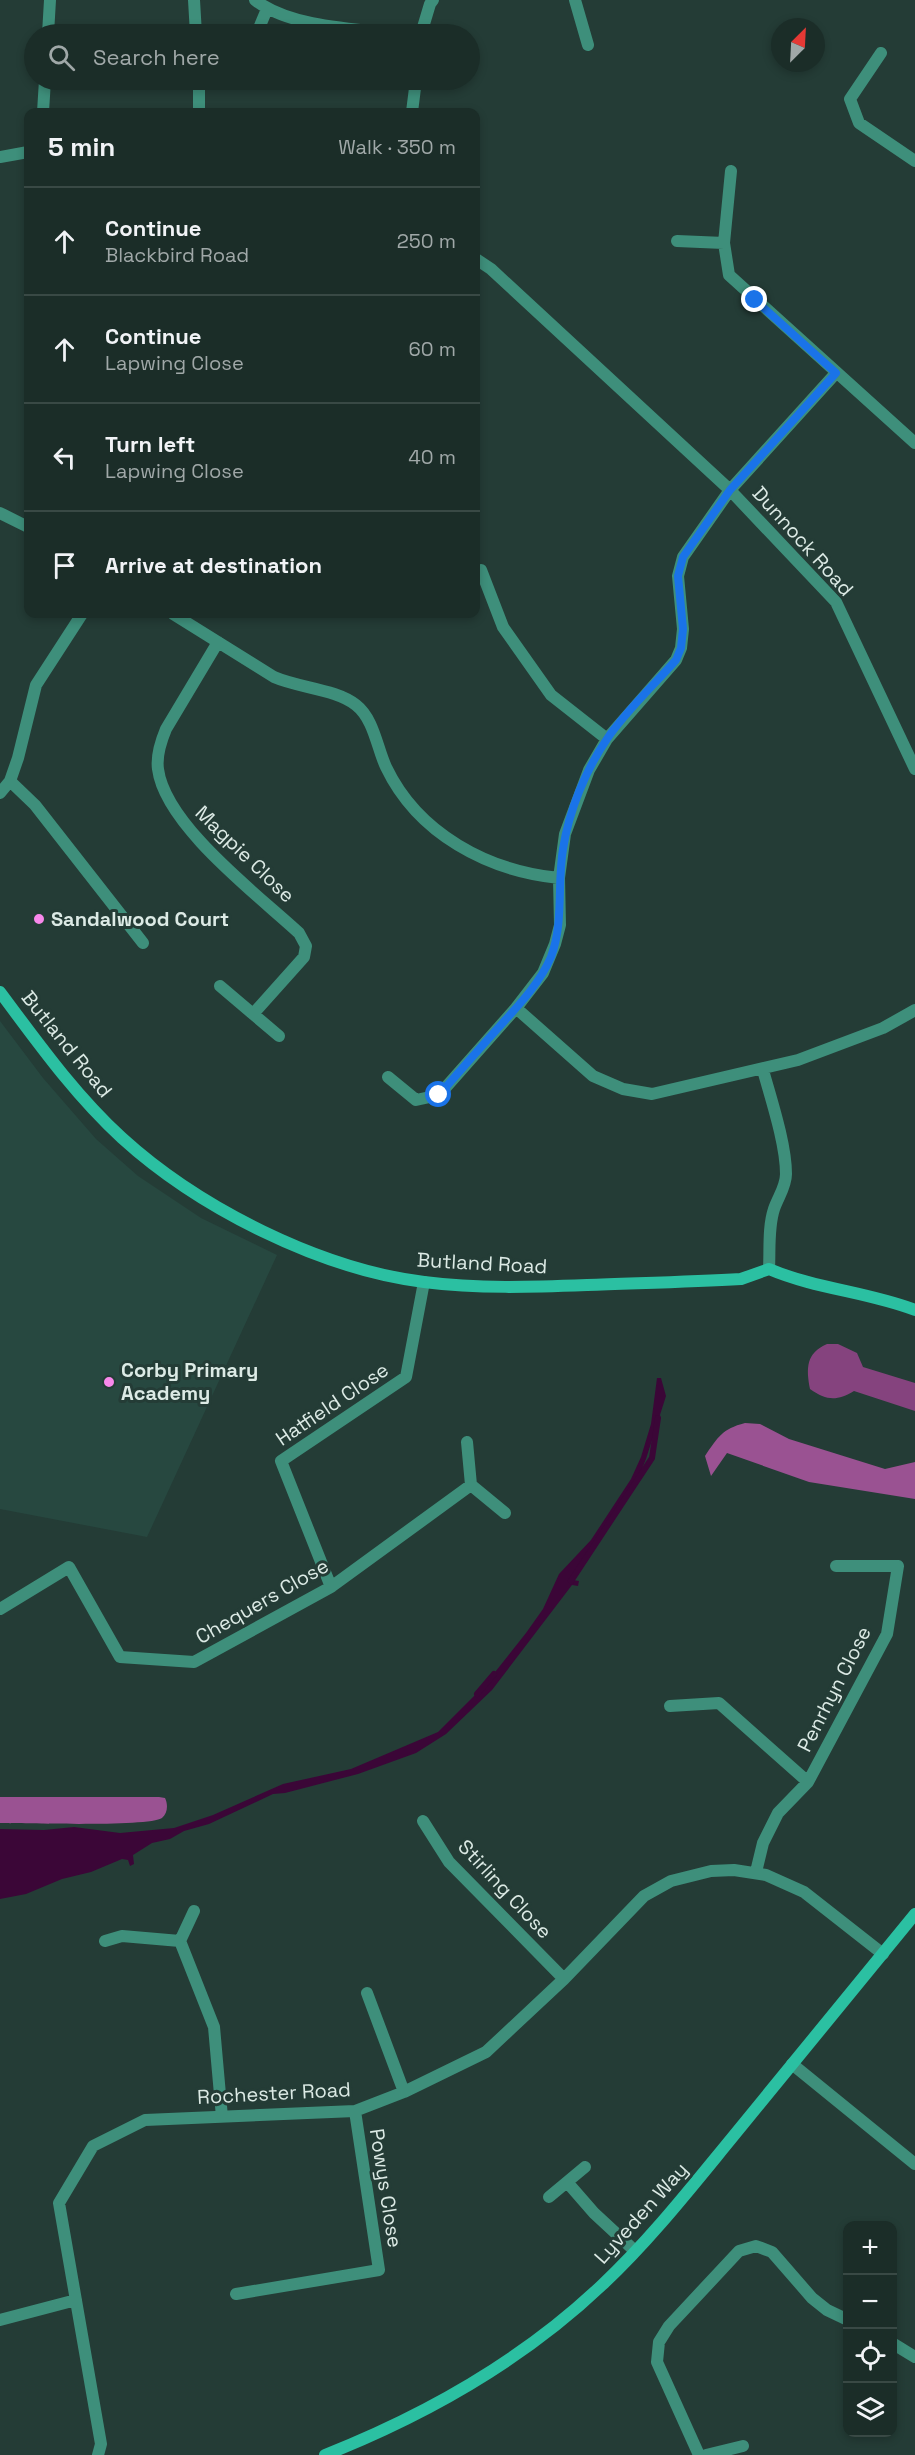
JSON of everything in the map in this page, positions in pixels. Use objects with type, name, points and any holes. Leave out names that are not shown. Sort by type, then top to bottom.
[{"type":"street","points":[[49,24],[50,0]]},
{"type":"street","points":[[194,0],[195,24]]},
{"type":"street","points":[[255,0],[267,9],[320,24]]},
{"type":"street","points":[[424,24],[433,0]]},
{"type":"street","points":[[574,0],[588,45]]},
{"type":"street","points":[[261,24],[267,9]]},
{"type":"street","points":[[880,53],[850,99],[859,123],[915,161]]},
{"type":"street","points":[[43,108],[44,90]]},
{"type":"street","points":[[199,90],[199,108]]},
{"type":"street","points":[[412,108],[415,90]]},
{"type":"street","points":[[0,157],[24,153]]},
{"type":"street","points":[[731,171],[724,243],[729,275],[915,443]]},
{"type":"street","points":[[677,241],[724,243]]},
{"type":"street","name":"Dunnock Road","points":[[480,261],[730,490],[836,602],[915,769]]},
{"type":"street","points":[[388,1077],[416,1100],[439,1095],[516,1008],[543,973],[560,925],[559,878],[565,834],[590,770],[607,739],[676,660],[681,648],[683,629],[678,576],[683,557],[730,490],[836,373]]},
{"type":"street","points":[[0,513],[24,525]]},
{"type":"street","points":[[480,570],[503,627],[552,695],[607,739]]},
{"type":"street","points":[[0,793],[10,781],[18,758],[36,685],[79,618]]},
{"type":"street","points":[[179,618],[274,677],[290,684],[334,695],[356,705],[368,722],[397,787],[427,821],[465,850],[486,861],[512,870],[559,878]]},
{"type":"street","name":"Magpie Close","points":[[218,642],[166,729],[160,744],[158,768],[168,798],[190,832],[299,933],[306,946],[304,957],[253,1014]]},
{"type":"street","points":[[10,781],[35,805],[143,943]]},
{"type":"street","points":[[220,986],[279,1036]]},
{"type":"street","name":"Butland Road","points":[[0,992],[58,1069],[99,1115],[146,1159],[220,1209],[275,1237],[335,1260],[424,1282],[486,1287],[712,1281],[741,1279],[769,1269]]},
{"type":"street","points":[[516,1008],[593,1076],[623,1089],[652,1094],[763,1070],[798,1060],[883,1028],[915,1010]]},
{"type":"street","points":[[763,1070],[784,1156],[786,1176],[783,1190],[774,1209],[769,1269],[789,1277],[866,1294],[915,1310]]},
{"type":"street","name":"Hatfield Close","points":[[331,1587],[281,1461],[406,1377],[424,1282]]},
{"type":"street","points":[[467,1442],[471,1485],[504,1513]]},
{"type":"street","name":"Chequers Close","points":[[0,1609],[69,1567],[120,1657],[194,1662],[331,1587],[471,1485]]},
{"type":"street","name":"Penrhyn Close","points":[[756,1872],[764,1843],[778,1813],[808,1782],[887,1634],[898,1566],[836,1566]]},
{"type":"street","name":"Penrhyn Close","points":[[670,1706],[718,1703],[808,1782]]},
{"type":"street","name":"Stirling Close","points":[[423,1821],[449,1862],[564,1979]]},
{"type":"street","name":"Rochester Road","points":[[110,2455],[100,2450],[59,2203],[93,2146],[145,2120],[355,2111],[404,2092],[486,2052],[564,1979],[644,1896],[671,1881],[711,1871],[756,1872],[782,1880],[804,1892],[883,1954]]},
{"type":"street","points":[[195,1911],[180,1941],[214,2027],[222,2117]]},
{"type":"street","name":"Lyveden Way","points":[[325,2455],[387,2430],[476,2380],[567,2316],[602,2285],[662,2223],[915,1914]]},
{"type":"street","points":[[105,1941],[122,1936],[180,1941]]},
{"type":"street","points":[[367,1993],[404,2092]]},
{"type":"street","points":[[792,2064],[915,2163]]},
{"type":"street","name":"Powys Close","points":[[236,2294],[379,2270],[355,2111]]},
{"type":"street","points":[[549,2197],[585,2167]]},
{"type":"street","points":[[567,2182],[594,2213],[635,2251]]},
{"type":"street","points":[[699,2455],[657,2362],[660,2342],[669,2326],[739,2251],[756,2246],[772,2252],[812,2298],[827,2310],[843,2318]]},
{"type":"street","points":[[0,2320],[76,2300]]},
{"type":"street","points":[[897,2346],[915,2357]]},
{"type":"street","points":[[706,2455],[742,2446]]},
{"type":"shaded area","name":"Corby Primary Academy","points":[[0,1021],[43,1078],[96,1139],[138,1176],[201,1218],[277,1255],[147,1537],[0,1509]]},
{"type":"shaded area","points":[[827,1344],[838,1344],[857,1353],[863,1367],[915,1383],[915,1411],[854,1391],[842,1397],[827,1398],[810,1389],[809,1362],[815,1352]]},
{"type":"shaded area","points":[[657,1378],[661,1378],[666,1396],[646,1459],[638,1478],[576,1571],[573,1580],[579,1581],[578,1586],[572,1585],[492,1690],[446,1734],[416,1753],[358,1774],[273,1794],[209,1824],[184,1831],[170,1839],[152,1843],[133,1855],[134,1864],[130,1866],[128,1860],[122,1859],[26,1894],[0,1899],[0,1829],[44,1830],[74,1827],[120,1833],[174,1828],[213,1815],[283,1784],[351,1769],[438,1732],[484,1686],[526,1633],[543,1609],[559,1574],[591,1540],[631,1479],[641,1457],[651,1424]]},
{"type":"shaded area","points":[[745,1423],[760,1424],[789,1439],[885,1469],[915,1462],[915,1499],[809,1482],[727,1453],[711,1476],[705,1456],[721,1435]]},
{"type":"shaded area","points":[[0,1797],[159,1797],[165,1798],[167,1808],[162,1818],[135,1823],[0,1823]]},
{"type":"waterway","points":[[571,1581],[652,1458],[658,1418]]},
{"type":"waterway","points":[[477,1694],[494,1674]]},
{"type":"place","name":"Sandalwood Court","points":[[39,919]]},
{"type":"place","name":"Corby Primary Academy","points":[[109,1382]]},
{"type":"route","points":[[439,1095],[516,1008],[543,973],[550,958],[560,925],[559,878],[565,834],[578,795],[607,739],[676,660],[681,648],[683,610],[678,576],[683,557],[730,490],[836,373],[755,300]]}]
